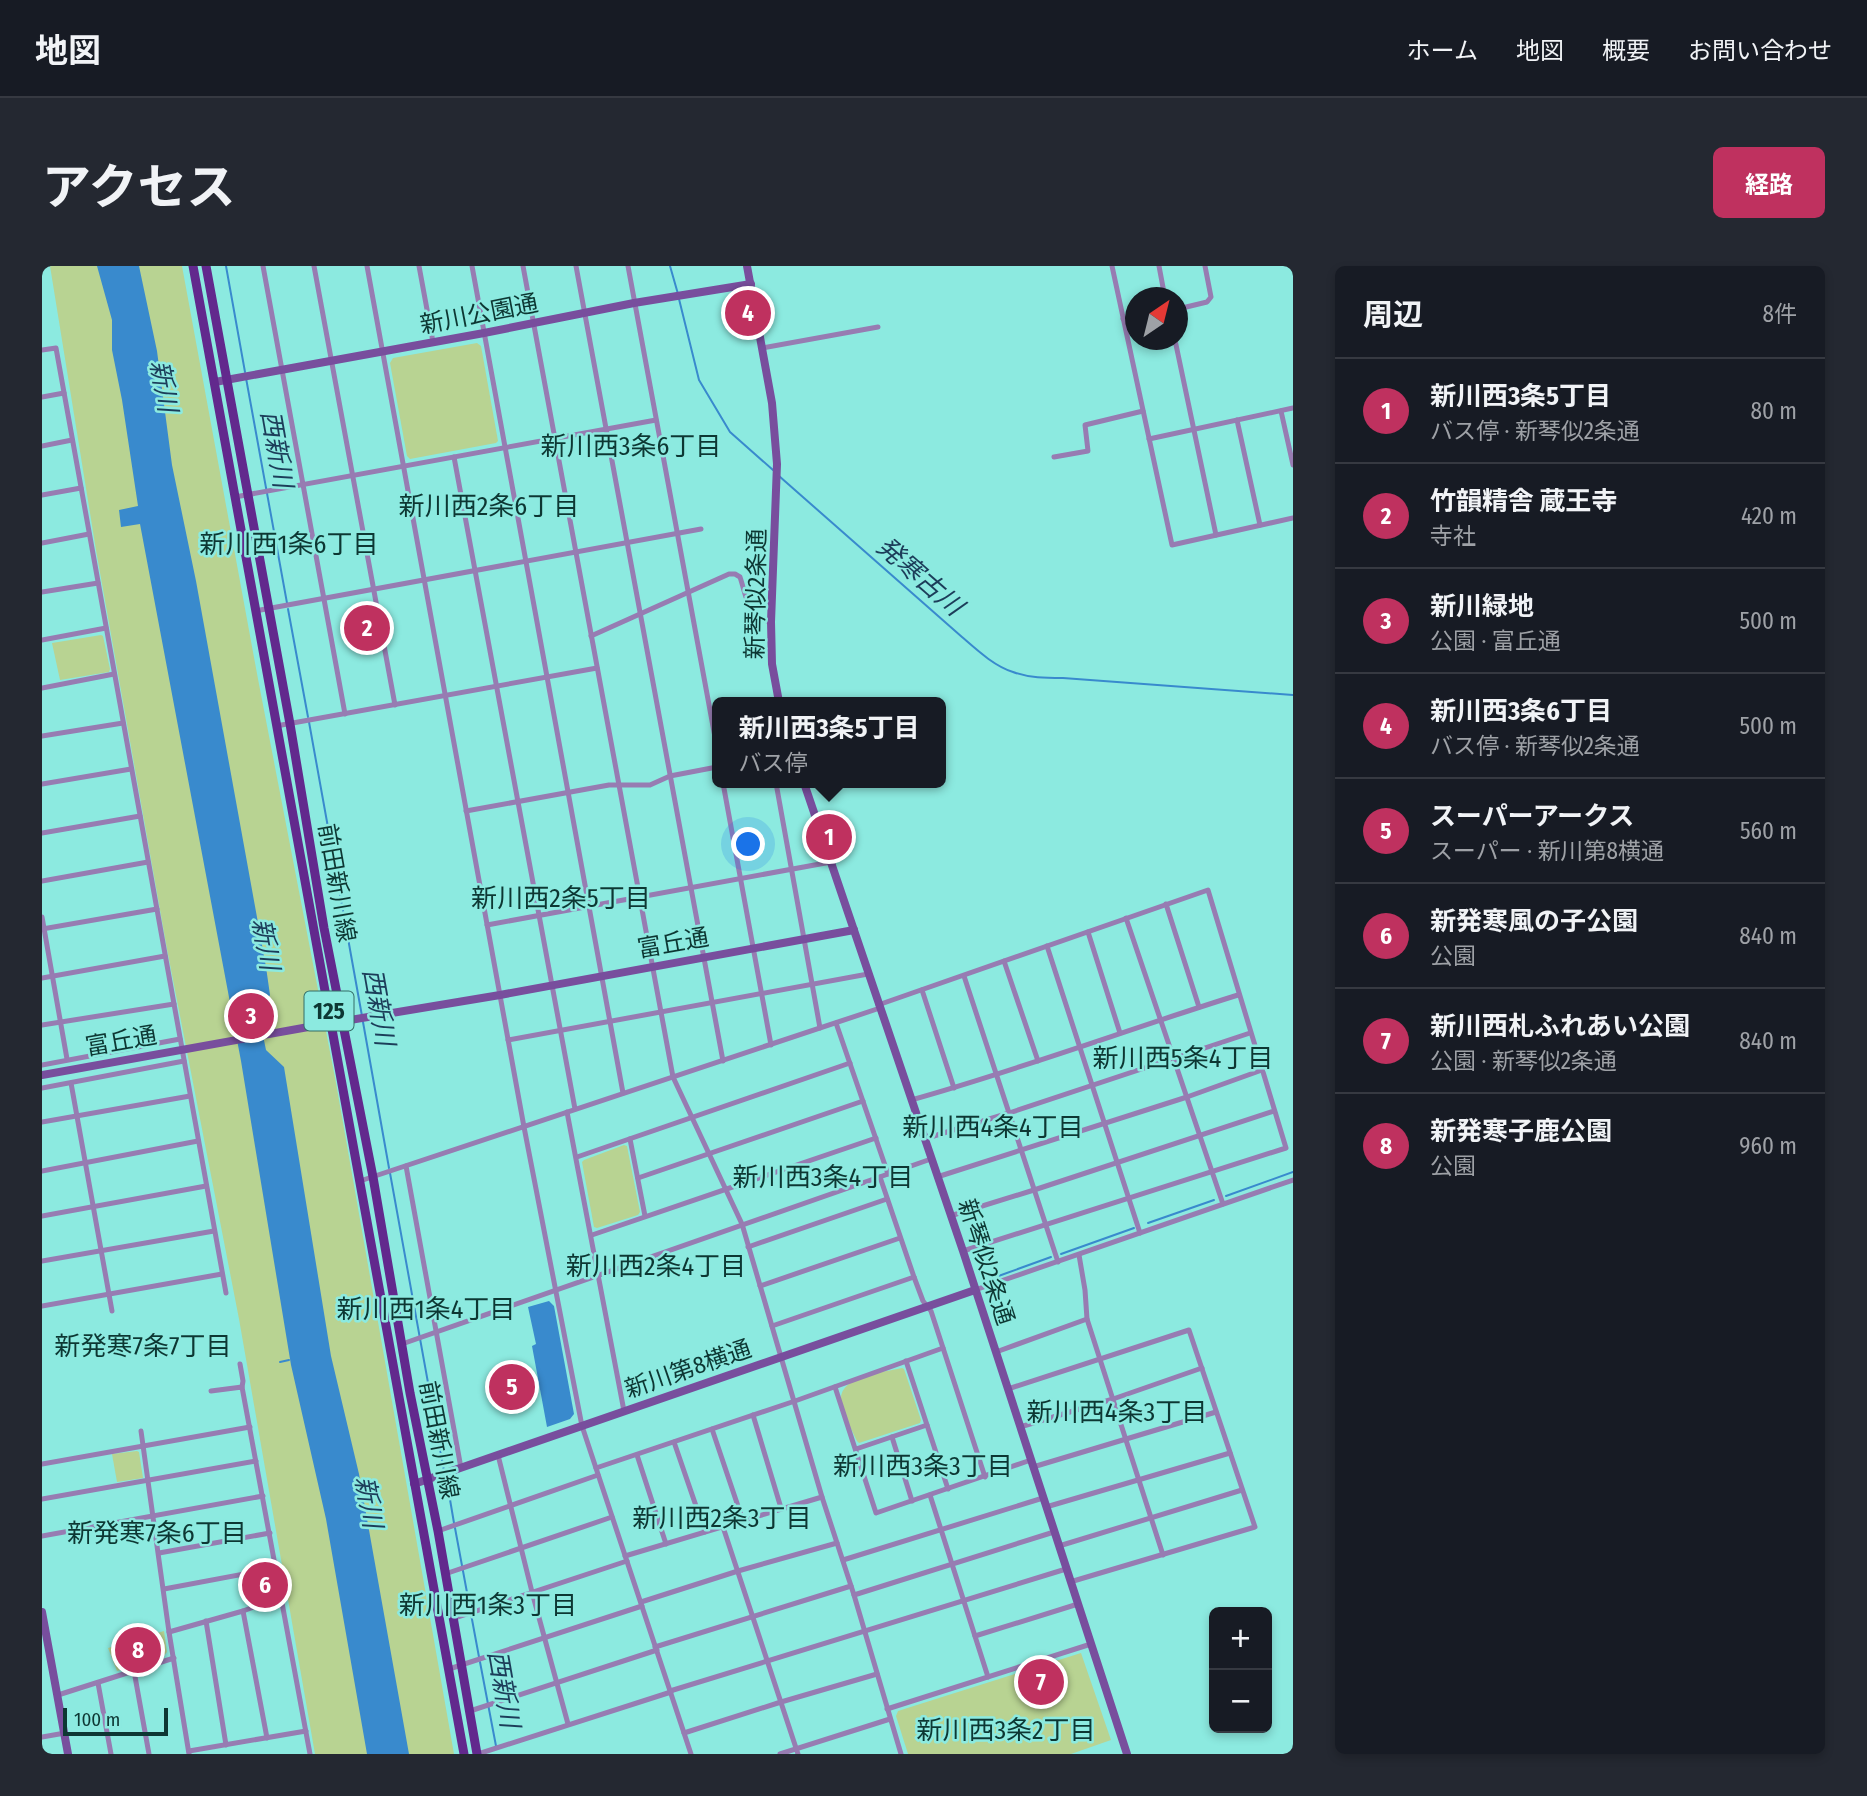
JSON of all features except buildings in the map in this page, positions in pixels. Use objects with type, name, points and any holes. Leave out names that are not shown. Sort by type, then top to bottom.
[{"type":"main road","name":"前田新川線","points":[[205,266],[477,1754]]},
{"type":"main road","name":"前田新川線","points":[[193,267],[464,1754]]},
{"type":"street","points":[[193,267],[205,266]]},
{"type":"street","points":[[262,266],[345,714]]},
{"type":"street","points":[[314,266],[395,705]]},
{"type":"street","points":[[367,266],[508,1040],[582,1426],[691,1754]]},
{"type":"street","points":[[419,266],[433,342]]},
{"type":"street","points":[[472,266],[623,1093]]},
{"type":"street","points":[[523,266],[673,1077],[742,1224],[901,1754]]},
{"type":"street","points":[[576,266],[723,1061]]},
{"type":"street","points":[[628,266],[712,721]]},
{"type":"street","points":[[747,266],[762,348],[878,327]]},
{"type":"street","points":[[1112,266],[1172,545],[1293,518]]},
{"type":"street","points":[[1158,266],[1163,287]]},
{"type":"street","points":[[1188,307],[1207,302],[1211,297],[1205,266]]},
{"type":"street","name":"新川公園通","points":[[215,382],[634,303],[751,284]]},
{"type":"street","points":[[42,350],[56,348],[226,1293]]},
{"type":"street","name":"新琴似2条通","points":[[762,348],[772,402],[777,464],[771,622],[772,664],[778,697]]},
{"type":"street","points":[[1177,350],[1216,535]]},
{"type":"street","points":[[42,397],[64,393]]},
{"type":"street","points":[[1149,439],[1293,408]]},
{"type":"street","points":[[1054,457],[1088,451],[1085,425],[1143,411]]},
{"type":"street","points":[[1281,411],[1293,465]]},
{"type":"street","points":[[235,497],[656,420]]},
{"type":"street","points":[[1237,420],[1260,526]]},
{"type":"street","points":[[42,446],[72,440]]},
{"type":"street","points":[[454,457],[575,1109]]},
{"type":"street","points":[[42,495],[81,488]]},
{"type":"street","points":[[255,611],[701,529]]},
{"type":"street","points":[[42,543],[89,534]]},
{"type":"street","points":[[592,636],[729,574],[740,577],[753,614],[771,622]]},
{"type":"street","points":[[42,592],[98,583]]},
{"type":"street","points":[[42,640],[106,628]]},
{"type":"street","points":[[276,726],[597,668]]},
{"type":"street","points":[[42,688],[114,674]]},
{"type":"street","points":[[42,736],[123,723]]},
{"type":"street","points":[[466,811],[619,784],[650,785],[670,776],[712,768]]},
{"type":"street","points":[[42,785],[131,769]]},
{"type":"street","points":[[724,788],[771,1045]]},
{"type":"street","points":[[776,788],[820,1028]]},
{"type":"street","name":"新琴似2条通","points":[[806,788],[996,1352],[1127,1754]]},
{"type":"street","points":[[42,833],[140,816]]},
{"type":"street","points":[[42,881],[148,862]]},
{"type":"street","points":[[487,925],[831,862]]},
{"type":"street","points":[[360,1181],[836,1023],[922,990],[1208,890],[1286,1148],[962,1251]]},
{"type":"street","points":[[1166,904],[1199,1007]]},
{"type":"street","points":[[43,929],[157,909]]},
{"type":"street","points":[[42,917],[67,1059]]},
{"type":"street","points":[[1126,918],[1223,1204]]},
{"type":"street","name":"富丘通","points":[[42,1075],[853,930]]},
{"type":"street","points":[[1088,932],[1121,1033]]},
{"type":"street","points":[[1047,946],[1140,1233]]},
{"type":"street","points":[[42,978],[165,956]]},
{"type":"street","points":[[1004,961],[1038,1061]]},
{"type":"street","points":[[508,1040],[869,974]]},
{"type":"street","points":[[964,976],[1058,1262]]},
{"type":"street","points":[[922,990],[954,1088]]},
{"type":"street","points":[[911,1100],[996,1075],[1238,995]]},
{"type":"street","points":[[42,1026],[174,1004]]},
{"type":"street","points":[[836,1023],[888,1174]]},
{"type":"street","points":[[924,1139],[1250,1032]]},
{"type":"street","points":[[42,1065],[180,1038]]},
{"type":"street","points":[[42,1088],[184,1061]]},
{"type":"street","points":[[576,1157],[850,1063]]},
{"type":"street","points":[[937,1177],[1187,1097],[1262,1070]]},
{"type":"street","points":[[71,1083],[112,1311]]},
{"type":"street","points":[[42,1122],[190,1096]]},
{"type":"street","points":[[638,1178],[863,1101]]},
{"type":"street","points":[[950,1216],[1274,1111]]},
{"type":"street","points":[[567,1112],[624,1411]]},
{"type":"street","points":[[592,1235],[876,1138]]},
{"type":"street","points":[[630,1139],[645,1216]]},
{"type":"street","points":[[42,1171],[198,1141]]},
{"type":"street","points":[[402,1344],[931,1159]]},
{"type":"street","points":[[404,1167],[436,1332],[457,1469]]},
{"type":"street","points":[[880,1177],[914,1277],[943,1348],[985,1477]]},
{"type":"street","points":[[975,1290],[1293,1180]]},
{"type":"street","points":[[42,1216],[206,1186]]},
{"type":"street","points":[[748,1247],[887,1199]]},
{"type":"street","points":[[42,1261],[214,1231]]},
{"type":"street","points":[[760,1286],[900,1238]]},
{"type":"street","points":[[1079,1255],[1086,1290],[1087,1319],[1163,1555]]},
{"type":"street","points":[[42,1306],[222,1274]]},
{"type":"street","points":[[772,1326],[914,1277]]},
{"type":"street","name":"新川第8横通","points":[[414,1484],[975,1290]]},
{"type":"street","points":[[996,1352],[1087,1319]]},
{"type":"street","points":[[1008,1389],[1189,1330],[1255,1527],[1070,1582]]},
{"type":"street","points":[[438,1531],[637,1455],[943,1348]]},
{"type":"street","points":[[906,1361],[948,1489]]},
{"type":"street","points":[[240,1364],[310,1754]]},
{"type":"street","points":[[1020,1427],[1202,1368]]},
{"type":"street","points":[[212,1391],[242,1387]]},
{"type":"street","points":[[835,1387],[876,1513],[985,1477],[1216,1412]]},
{"type":"street","points":[[754,1415],[781,1508]]},
{"type":"street","points":[[856,1450],[927,1425]]},
{"type":"street","points":[[42,1464],[250,1427]]},
{"type":"street","points":[[712,1429],[743,1521]]},
{"type":"street","points":[[141,1431],[189,1752],[306,1731]]},
{"type":"street","points":[[892,1437],[912,1501]]},
{"type":"street","points":[[674,1442],[705,1532]]},
{"type":"street","points":[[1046,1507],[1230,1452]]},
{"type":"street","points":[[498,1455],[568,1724]]},
{"type":"street","points":[[637,1455],[666,1544]]},
{"type":"street","points":[[42,1499],[257,1461]]},
{"type":"street","points":[[1059,1546],[1242,1490]]},
{"type":"street","points":[[930,1495],[988,1677]]},
{"type":"street","points":[[42,1536],[263,1496]]},
{"type":"street","points":[[452,1619],[666,1544],[822,1497]]},
{"type":"street","points":[[843,1560],[1043,1498]]},
{"type":"street","points":[[445,1574],[612,1517]]},
{"type":"street","points":[[723,1527],[797,1751]]},
{"type":"street","points":[[854,1595],[1054,1532]]},
{"type":"street","points":[[159,1553],[270,1533]]},
{"type":"street","points":[[449,1669],[738,1571],[837,1543]]},
{"type":"street","points":[[164,1589],[276,1568]]},
{"type":"street","points":[[477,1754],[767,1660],[1066,1569]]},
{"type":"street","points":[[470,1711],[851,1586]]},
{"type":"street","points":[[169,1632],[281,1597]]},
{"type":"street","points":[[975,1636],[1078,1604]]},
{"type":"street","points":[[243,1611],[267,1738]]},
{"type":"street","points":[[42,1612],[68,1754]]},
{"type":"street","points":[[206,1621],[226,1745]]},
{"type":"street","points":[[887,1709],[1091,1644]]},
{"type":"street","points":[[58,1695],[174,1658]]},
{"type":"street","points":[[134,1671],[149,1754]]},
{"type":"street","points":[[684,1733],[877,1675]]},
{"type":"street","points":[[97,1683],[111,1754]]},
{"type":"street","points":[[780,1754],[797,1751],[890,1719]]},
{"type":"street","points":[[42,1737],[65,1732]]},
{"type":"green space","points":[[50,266],[182,266],[336,1083],[454,1754],[315,1754],[239,1319],[167,949],[96,550]]},
{"type":"green space","points":[[477,343],[481,346],[498,441],[410,459],[407,456],[390,363],[393,358]]},
{"type":"green space","points":[[101,635],[109,672],[60,680],[52,643]]},
{"type":"green space","points":[[627,1146],[640,1212],[638,1215],[594,1227],[582,1162]]},
{"type":"green space","points":[[902,1368],[920,1423],[859,1443],[843,1409],[843,1391],[855,1380],[865,1376]]},
{"type":"green space","points":[[137,1451],[143,1478],[117,1482],[112,1454]]},
{"type":"green space","points":[[164,1631],[167,1652],[163,1657],[117,1671],[108,1648]]},
{"type":"green space","points":[[1081,1653],[1111,1740],[1071,1754],[908,1754],[896,1716],[898,1711]]},
{"type":"water","points":[[97,266],[139,266],[157,351],[172,465],[196,581],[266,967],[270,995],[259,1016],[266,1050],[284,1067],[331,1356],[359,1474],[409,1754],[367,1754],[326,1519],[291,1365],[241,1061],[140,524],[121,527],[119,510],[138,506],[112,350],[112,320]]},
{"type":"water","points":[[549,1301],[554,1306],[574,1414],[570,1419],[547,1427],[532,1346],[536,1344],[528,1307]]},
{"type":"waterway","name":"西新川","points":[[226,266],[245,372]]},
{"type":"waterway","name":"発寒古川","points":[[670,266],[678,294]]},
{"type":"waterway","name":"発寒古川","points":[[679,299],[699,380],[730,432],[773,470]]},
{"type":"waterway","name":"西新川","points":[[246,378],[287,603]]},
{"type":"waterway","name":"発寒古川","points":[[779,476],[974,647],[992,662],[1006,669],[1038,677],[1293,695]]},
{"type":"waterway","name":"西新川","points":[[288,609],[308,717]]},
{"type":"waterway","name":"西新川","points":[[309,722],[362,1016]]},
{"type":"waterway","name":"西新川","points":[[363,1022],[389,1168]]},
{"type":"waterway","points":[[1226,1196],[1293,1172]]},
{"type":"waterway","name":"西新川","points":[[390,1173],[444,1471]]},
{"type":"waterway","points":[[1148,1223],[1214,1200]]},
{"type":"waterway","points":[[1061,1254],[1134,1228]]},
{"type":"waterway","points":[[993,1278],[1051,1257]]},
{"type":"waterway","points":[[280,1362],[289,1360]]},
{"type":"waterway","name":"西新川","points":[[446,1476],[454,1523]]},
{"type":"waterway","name":"西新川","points":[[455,1528],[479,1657]]},
{"type":"waterway","name":"西新川","points":[[480,1662],[496,1746]]},
{"type":"place","name":"新川西3条6丁目","points":[[748,313]]},
{"type":"place","name":"竹韻精舎 蔵王寺","points":[[367,628]]},
{"type":"place","name":"新川西3条5丁目","points":[[829,837]]},
{"type":"place","name":"新川緑地","points":[[251,1016]]},
{"type":"place","name":"スーパーアークス","points":[[512,1387]]},
{"type":"place","name":"新発寒風の子公園","points":[[265,1585]]},
{"type":"place","name":"新発寒子鹿公園","points":[[138,1650]]},
{"type":"place","name":"新川西札ふれあい公園","points":[[1041,1682]]},
{"type":"district","name":"新川西3条6丁目","points":[[631,446]]},
{"type":"district","name":"新川西2条6丁目","points":[[489,506]]},
{"type":"district","name":"新川西1条6丁目","points":[[289,544]]},
{"type":"district","name":"新川西2条5丁目","points":[[561,898]]},
{"type":"district","name":"新川西5条4丁目","points":[[1183,1058]]},
{"type":"district","name":"新川西4条4丁目","points":[[993,1127]]},
{"type":"district","name":"新川西3条4丁目","points":[[823,1177]]},
{"type":"district","name":"新川西2条4丁目","points":[[656,1266]]},
{"type":"district","name":"新川西1条4丁目","points":[[426,1309]]},
{"type":"district","name":"新発寒7条7丁目","points":[[143,1346]]},
{"type":"district","name":"新川西4条3丁目","points":[[1117,1412]]},
{"type":"district","name":"新川西3条3丁目","points":[[923,1466]]},
{"type":"district","name":"新川西2条3丁目","points":[[722,1518]]},
{"type":"district","name":"新発寒7条6丁目","points":[[157,1533]]},
{"type":"district","name":"新川西1条3丁目","points":[[488,1605]]},
{"type":"district","name":"新川西3条2丁目","points":[[1006,1730]]},
{"type":"water label","name":"新川","points":[[164,386]]},
{"type":"water label","name":"新川","points":[[266,944]]},
{"type":"water label","name":"新川","points":[[369,1502]]}]
